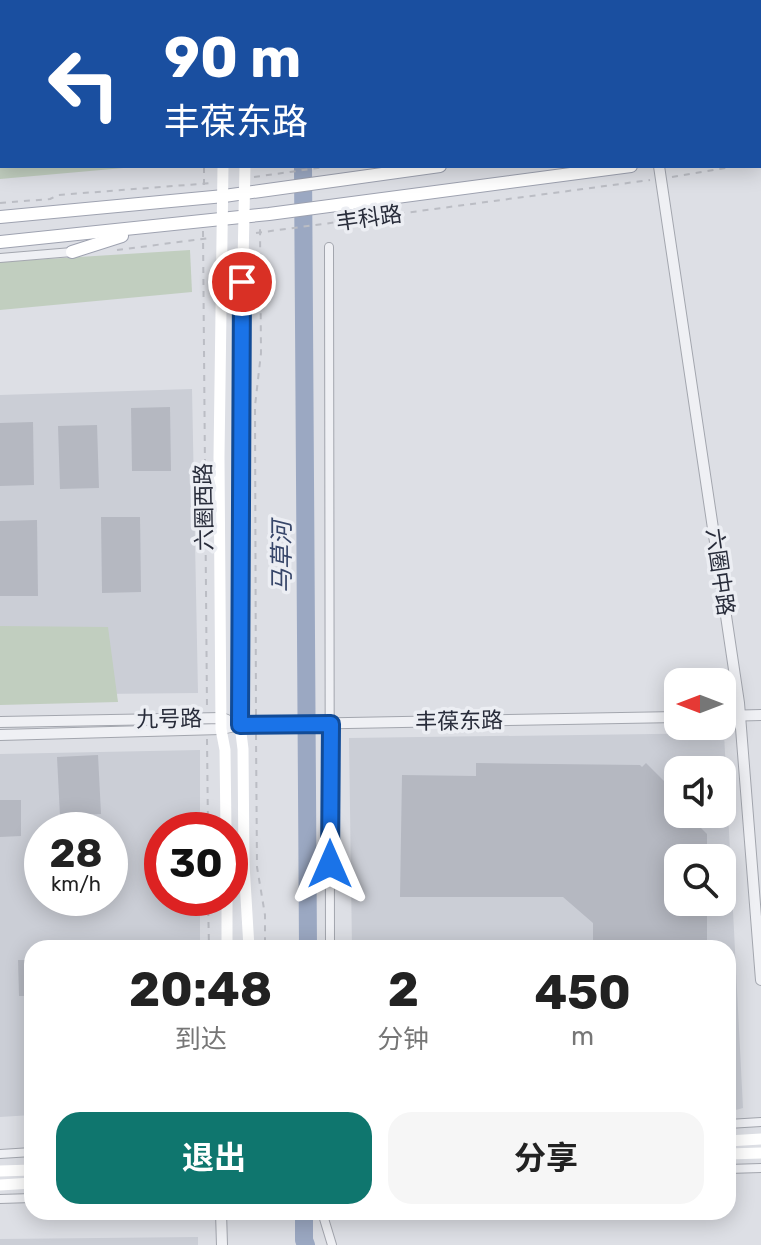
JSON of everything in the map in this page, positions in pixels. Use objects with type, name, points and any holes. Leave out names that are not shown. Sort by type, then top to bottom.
[{"type":"main road","name":"六圈西路","points":[[223,168],[219,457],[226,812]]},
{"type":"main road","name":"丰科路","points":[[0,217],[224,196],[426,168]]},
{"type":"main road","name":"丰科路","points":[[0,242],[282,213],[616,168]]},
{"type":"main road","name":"六圈西路","points":[[245,172],[242,234],[240,725],[249,940]]},
{"type":"main road","points":[[72,252],[149,228]]},
{"type":"main road","points":[[227,916],[227,940]]},
{"type":"main road","points":[[736,1141],[761,1139]]},
{"type":"main road","points":[[736,1154],[761,1153]]},
{"type":"main road","points":[[0,1171],[24,1170]]},
{"type":"main road","points":[[0,1185],[24,1184]]},
{"type":"street","name":"六圈中路","points":[[660,168],[740,716],[761,980]]},
{"type":"street","points":[[329,247],[327,724],[330,940]]},
{"type":"street","points":[[0,258],[72,252]]},
{"type":"street","points":[[736,716],[761,715]]},
{"type":"street","name":"丰葆东路","points":[[240,725],[664,717]]},
{"type":"street","name":"九号路","points":[[0,722],[240,725]]},
{"type":"street","name":"九号路","points":[[0,735],[207,724]]},
{"type":"street","points":[[736,1124],[761,1122]]},
{"type":"street","points":[[0,1154],[24,1152]]},
{"type":"street","points":[[736,1169],[761,1168]]},
{"type":"street","points":[[0,1199],[24,1198]]},
{"type":"street","points":[[221,1220],[222,1245]]},
{"type":"street","points":[[324,1220],[332,1245]]},
{"type":"path","points":[[204,168],[204,184]]},
{"type":"path","points":[[245,172],[303,168]]},
{"type":"path","name":"丰科路","points":[[242,234],[725,168]]},
{"type":"path","points":[[0,203],[50,199],[58,195],[224,182]]},
{"type":"path","points":[[260,215],[261,353],[255,406],[256,725],[257,867],[265,915],[265,940]]},
{"type":"path","name":"六圈西路","points":[[203,222],[208,812]]},
{"type":"path","points":[[112,251],[222,237]]},
{"type":"path","points":[[208,916],[209,940]]},
{"type":"shaded area","points":[[192,389],[198,693],[0,695],[0,395]]},
{"type":"shaded area","points":[[664,734],[664,740],[724,740],[725,756],[664,756],[664,828],[729,828],[730,844],[664,844],[664,916],[733,916],[734,940],[352,940],[349,738]]},
{"type":"shaded area","points":[[200,750],[200,812],[144,812],[144,916],[200,916],[200,940],[24,940],[24,1116],[0,1117],[0,754]]},
{"type":"shaded area","points":[[736,970],[743,1108],[736,1110]]},
{"type":"shaded area","points":[[198,1237],[198,1245],[0,1245],[0,1239]]},
{"type":"green space","points":[[0,168],[124,168],[0,179]]},
{"type":"green space","points":[[190,250],[192,292],[0,310],[0,262]]},
{"type":"green space","points":[[0,626],[108,627],[118,702],[0,705]]},
{"type":"building","points":[[170,407],[171,471],[132,471],[131,408]]},
{"type":"building","points":[[33,422],[34,485],[0,486],[0,423]]},
{"type":"building","points":[[97,425],[99,488],[60,489],[58,426]]},
{"type":"building","points":[[101,517],[140,517],[141,592],[102,593]]},
{"type":"building","points":[[37,520],[38,596],[0,596],[0,521]]},
{"type":"building","points":[[98,755],[101,812],[60,812],[57,757]]},
{"type":"building","points":[[476,763],[642,767],[646,763],[664,781],[664,828],[701,828],[707,834],[707,844],[664,844],[664,916],[707,916],[707,940],[593,940],[593,923],[563,897],[400,897],[402,775],[476,776]]},
{"type":"building","points":[[0,800],[21,800],[21,836],[0,837]]},
{"type":"building","points":[[18,960],[24,960],[24,996],[19,996]]},
{"type":"waterway","name":"马草河","points":[[303,168],[308,940]]},
{"type":"waterway","name":"马草河","points":[[304,1220],[306,1245]]},
{"type":"route","points":[[242,282],[240,725],[331,724],[330,864]]}]
